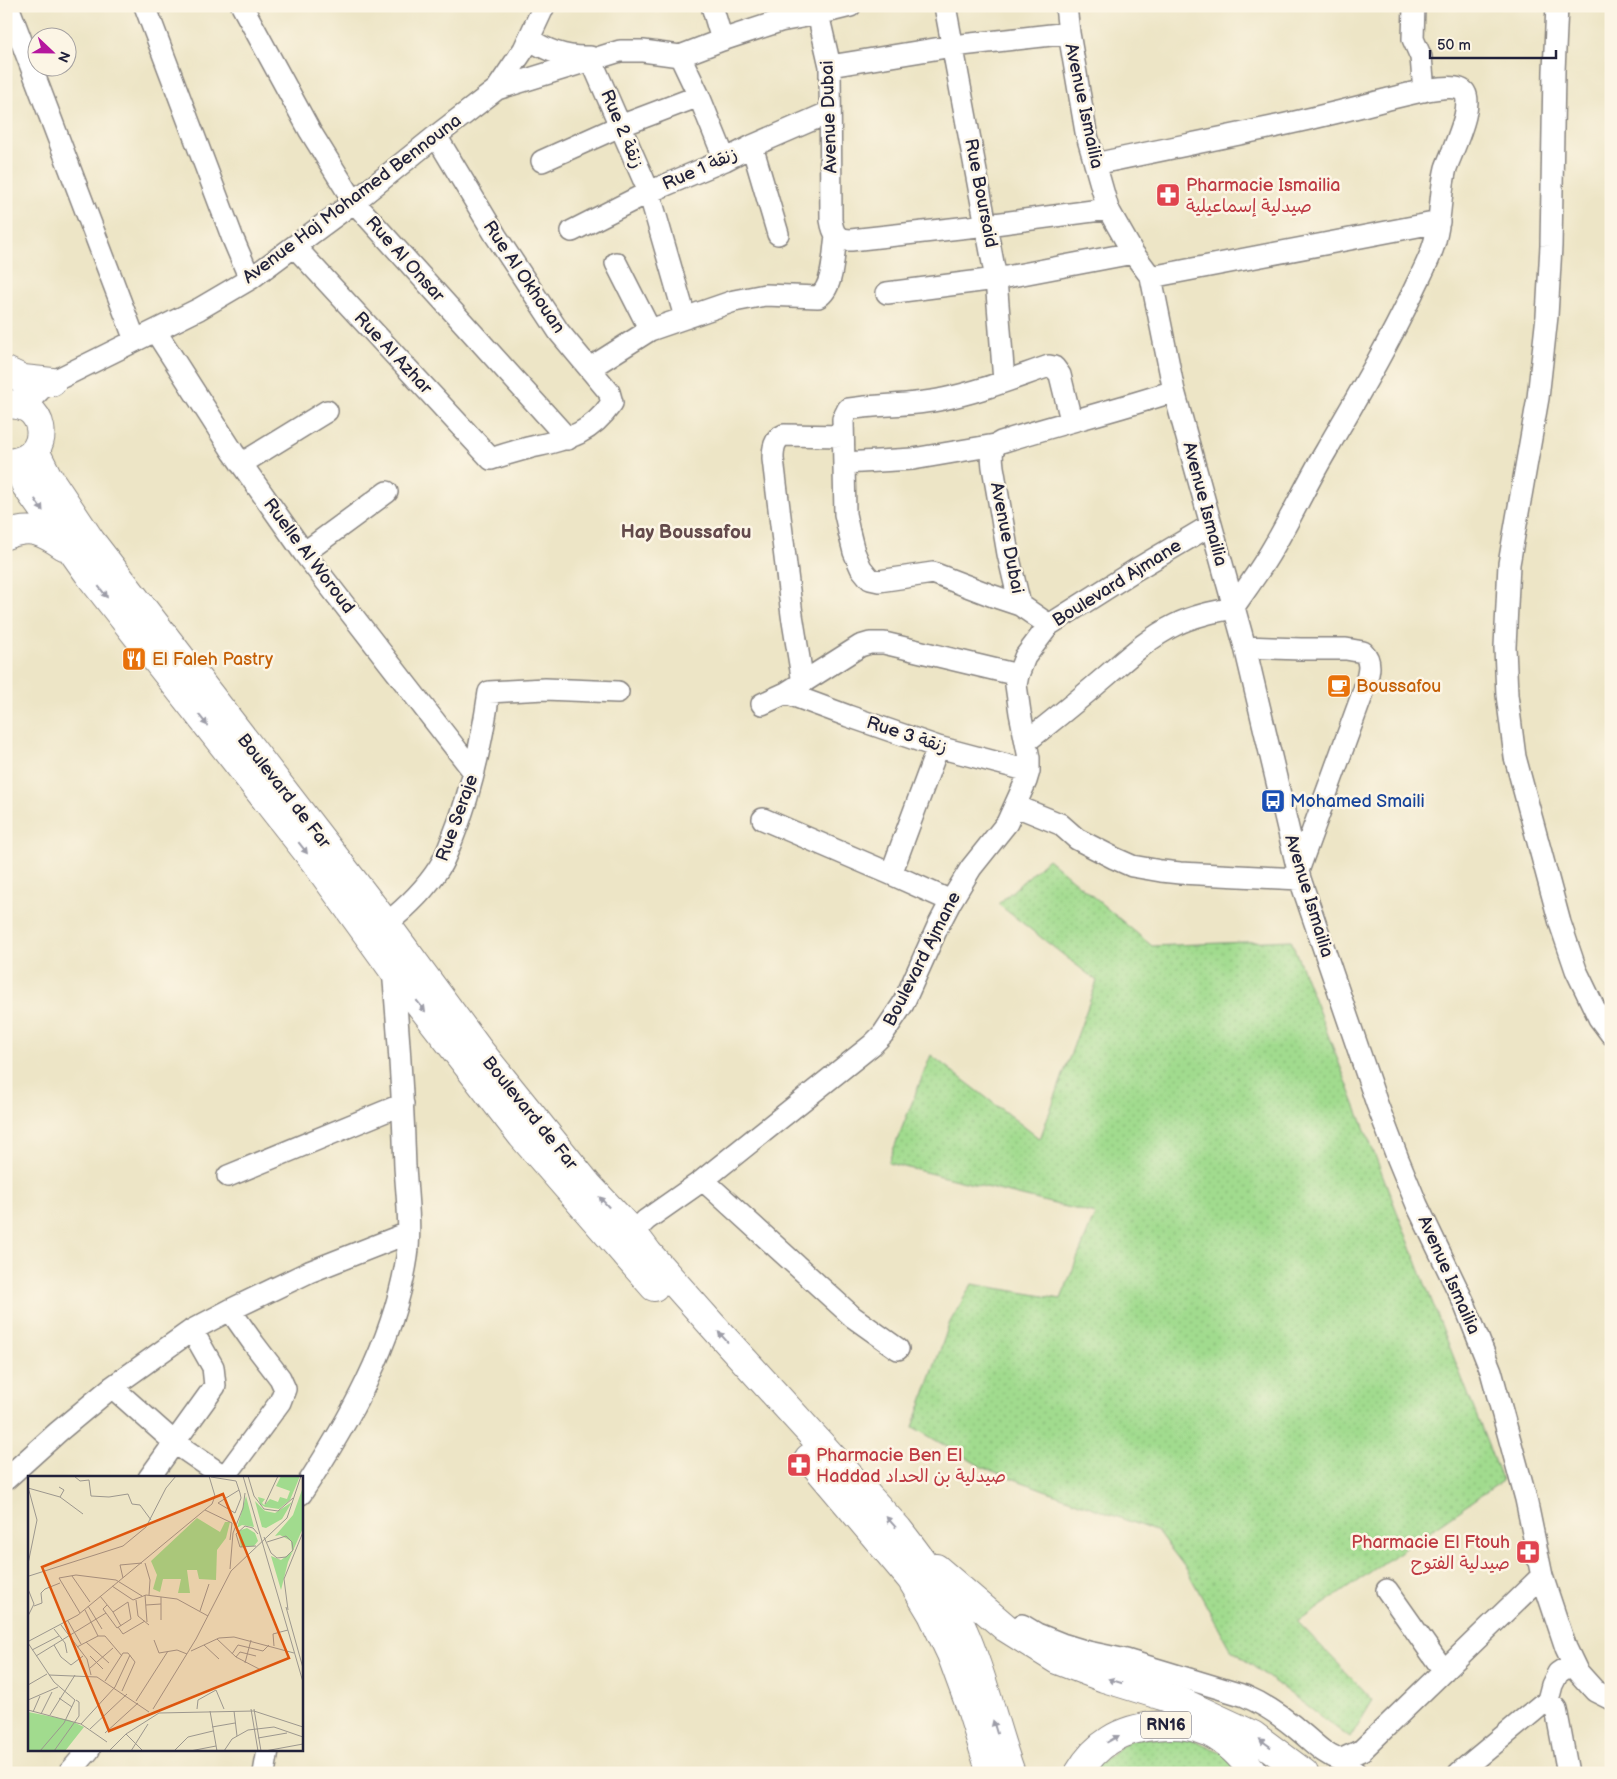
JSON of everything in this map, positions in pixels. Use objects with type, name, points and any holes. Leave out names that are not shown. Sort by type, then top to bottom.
[{"type":"main road","points":[[6,371],[23,379],[59,379]]},
{"type":"main road","points":[[14,462],[41,437],[18,403]]},
{"type":"main road","name":"Boulevard de Far","points":[[14,462],[26,486],[74,553],[186,700],[315,862],[393,970],[522,1136],[632,1264],[805,1452],[911,1579],[932,1614],[951,1654],[991,1773]]},
{"type":"main road","name":"Boulevard de Far","points":[[14,462],[47,475],[91,541],[386,924],[479,1050],[588,1185],[898,1529],[914,1550],[936,1580],[964,1631],[1011,1773]]},
{"type":"main road","points":[[6,535],[28,529],[35,530],[44,533],[74,553]]},
{"type":"main road","points":[[914,1550],[1006,1628],[1057,1660],[1104,1678],[1182,1702],[1253,1735],[1304,1773]]},
{"type":"main road","name":"RN16","points":[[1079,1773],[1088,1758],[1111,1739],[1130,1731],[1159,1725],[1183,1726],[1207,1732],[1236,1750],[1254,1773]]},
{"type":"street","points":[[8,6],[135,340]]},
{"type":"street","points":[[145,6],[233,240],[250,279]]},
{"type":"street","name":"Rue Al Onsar","points":[[242,6],[310,131],[354,202],[568,439]]},
{"type":"street","name":"Avenue Haj Mohamed Bennouna","points":[[18,403],[59,379],[135,340],[156,332],[250,279],[354,202],[497,89],[516,64],[544,6]]},
{"type":"street","points":[[712,6],[722,40]]},
{"type":"street","points":[[497,89],[595,58],[628,50],[680,56],[722,40],[779,14],[818,14],[850,6]]},
{"type":"street","name":"Rue Boursaid","points":[[945,6],[996,279],[1004,381]]},
{"type":"street","name":"Avenue Ismailia","points":[[1066,6],[1086,132],[1108,209],[1133,254],[1151,277],[1174,391],[1245,647],[1299,875],[1377,1104],[1398,1159],[1417,1205],[1464,1303],[1491,1371],[1526,1499],[1542,1576],[1566,1648],[1577,1671],[1595,1691],[1611,1699]]},
{"type":"street","points":[[1414,6],[1413,39],[1421,56],[1424,91]]},
{"type":"street","points":[[1557,6],[1551,246],[1547,316],[1538,398],[1509,564],[1505,647],[1507,695],[1515,757],[1560,923],[1576,970],[1599,1018],[1611,1034]]},
{"type":"street","name":"Avenue Dubai","points":[[818,14],[830,66],[833,228]]},
{"type":"street","points":[[830,66],[953,46],[1069,33]]},
{"type":"street","points":[[529,39],[542,47],[560,54],[595,58]]},
{"type":"street","points":[[680,56],[699,96],[725,160]]},
{"type":"street","name":"Rue 2 زنقة","points":[[595,58],[620,126],[649,192],[685,317]]},
{"type":"street","points":[[1027,741],[1069,709],[1125,660],[1172,626],[1202,615],[1233,608],[1273,548],[1313,473],[1390,340],[1431,253],[1439,222],[1441,194],[1446,168],[1463,121],[1468,100],[1465,92],[1459,88],[1436,88],[1326,116],[1095,164]]},
{"type":"street","points":[[542,161],[620,126],[699,96]]},
{"type":"street","name":"Rue 1 زنقة","points":[[572,231],[649,192],[830,112]]},
{"type":"street","name":"Rue Al Okhouan","points":[[436,136],[496,236],[554,324],[605,386],[612,398],[612,404],[592,426],[568,439]]},
{"type":"street","points":[[752,146],[778,234]]},
{"type":"street","points":[[833,228],[839,239],[850,240],[1108,209]]},
{"type":"street","points":[[1151,277],[1439,222]]},
{"type":"street","points":[[590,368],[650,330],[685,317],[765,295],[818,297],[829,284],[833,228]]},
{"type":"street","name":"Rue Al Azhar","points":[[295,246],[491,459],[568,439]]},
{"type":"street","points":[[887,293],[996,279],[1133,254]]},
{"type":"street","points":[[616,263],[650,330]]},
{"type":"street","name":"Ruelle Al Woroud","points":[[156,332],[241,464],[304,553],[474,772]]},
{"type":"street","points":[[1020,605],[933,573],[879,581],[870,579],[861,568],[854,552],[845,514],[843,420],[848,409],[919,403],[942,399],[964,394],[1049,366],[1054,367],[1060,375],[1071,420]]},
{"type":"street","points":[[844,463],[913,459],[995,445],[1071,420],[1132,405],[1174,391]]},
{"type":"street","points":[[241,464],[327,411]]},
{"type":"street","points":[[795,688],[792,615],[773,450],[777,440],[784,435],[842,436]]},
{"type":"street","name":"Avenue Dubai","points":[[995,445],[992,454],[993,467],[1008,554],[1020,605],[1048,626]]},
{"type":"street","points":[[304,553],[387,492]]},
{"type":"street","name":"Boulevard Ajmane","points":[[632,1233],[646,1220],[703,1180],[872,1045],[883,1034],[902,1004],[951,901],[971,868],[1007,823],[1016,806],[1029,771],[1030,758],[1017,693],[1018,675],[1024,657],[1048,626],[1137,569],[1211,525]]},
{"type":"street","points":[[762,704],[795,688],[860,646],[876,643],[884,643],[1018,675]]},
{"type":"street","points":[[1016,806],[1060,824],[1077,839],[1095,850],[1132,866],[1180,873],[1299,875],[1364,690],[1370,667],[1369,661],[1363,652],[1346,649],[1245,647]]},
{"type":"street","name":"Rue 3 زنقة","points":[[795,688],[848,716],[938,746],[1029,771]]},
{"type":"street","name":"Rue Seraje","points":[[386,924],[419,894],[440,867],[458,826],[474,772],[489,692],[545,689],[618,692]]},
{"type":"street","points":[[892,874],[938,746]]},
{"type":"street","points":[[763,819],[951,901]]},
{"type":"street","points":[[302,1492],[332,1447],[368,1380],[399,1294],[407,1256],[408,1233],[403,1104],[393,970]]},
{"type":"street","points":[[228,1176],[403,1104]]},
{"type":"street","points":[[703,1180],[854,1317],[898,1349]]},
{"type":"street","points":[[6,1480],[112,1386],[192,1330],[309,1272],[408,1233]]},
{"type":"street","points":[[226,1476],[280,1402],[285,1389],[280,1378],[230,1310]]},
{"type":"street","points":[[150,1476],[213,1390],[216,1382],[213,1367],[192,1330]]},
{"type":"street","points":[[112,1386],[175,1442],[224,1476]]},
{"type":"street","points":[[963,1591],[1037,1634],[1062,1644],[1126,1660],[1245,1696],[1259,1702],[1331,1757],[1348,1766],[1362,1750],[1542,1576]]},
{"type":"street","points":[[1387,1590],[1444,1671]]},
{"type":"street","points":[[1547,1704],[1552,1685],[1558,1673],[1573,1664]]},
{"type":"street","points":[[1459,1773],[1541,1705],[1547,1704],[1556,1709],[1568,1773]]},
{"type":"street","points":[[69,1773],[87,1752]]},
{"type":"street","points":[[264,1773],[268,1752]]},
{"type":"green space","points":[[1048,859],[1152,946],[1291,940],[1502,1481],[1298,1622],[1373,1700],[1350,1738],[1230,1649],[1187,1570],[1158,1532],[982,1467],[913,1427],[950,1322],[972,1284],[1061,1299],[1095,1214],[888,1163],[931,1055],[1040,1139],[1097,981],[998,904]]},
{"type":"green space","points":[[1132,1738],[1192,1739],[1223,1753],[1239,1773],[1087,1773]]},
{"type":"place","name":"Pharmacie Ismailia صيدلية إسماعيلية","points":[[1168,195]]},
{"type":"place","name":"El Faleh Pastry","points":[[134,659]]},
{"type":"place","name":"Boussafou","points":[[1339,686]]},
{"type":"place","name":"Mohamed Smaili","points":[[1273,801]]},
{"type":"place","name":"Pharmacie Ben El Haddad صيدلية بن الحداد","points":[[799,1465]]},
{"type":"place","name":"Pharmacie El Ftouh صيدلية الفتوح","points":[[1528,1552]]},
{"type":"district","name":"Hay Boussafou","points":[[686,532]]}]
